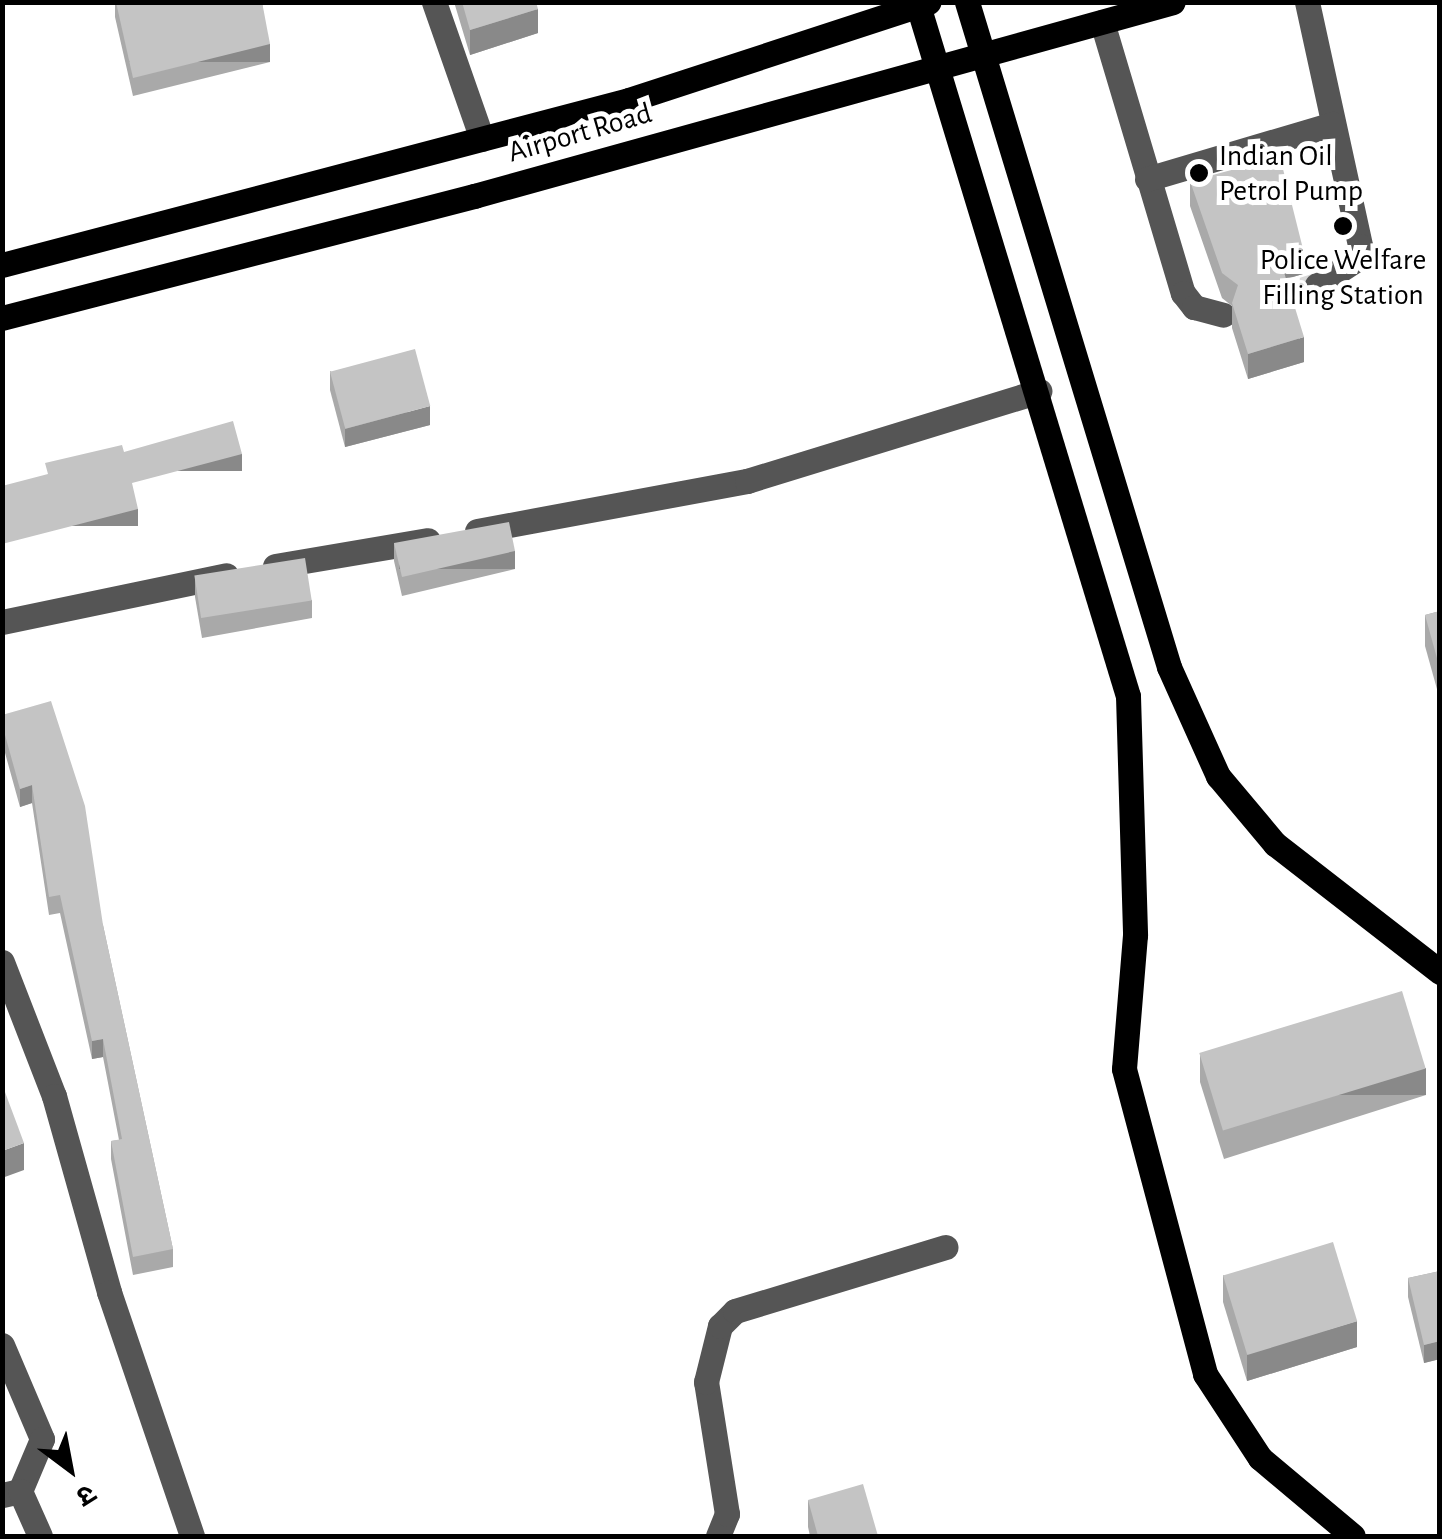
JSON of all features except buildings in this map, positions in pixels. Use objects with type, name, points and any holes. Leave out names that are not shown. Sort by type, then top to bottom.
[{"type":"main road","points":[[968,2],[1169,667],[1218,776],[1275,844],[1440,972]]},
{"type":"main road","name":"Airport Road","points":[[2,318],[1172,2]]},
{"type":"main road","name":"Airport Road","points":[[2,264],[629,100],[921,3]]},
{"type":"main road","points":[[921,3],[1128,696],[1135,935],[1124,1068],[1204,1374],[1260,1458],[1353,1536]]},
{"type":"street","points":[[434,2],[482,139]]},
{"type":"street","points":[[1307,2],[1360,246],[1357,259],[1318,284]]},
{"type":"street","points":[[1102,22],[1184,293],[1194,307],[1223,315]]},
{"type":"street","points":[[1147,179],[1333,124]]},
{"type":"street","points":[[2,622],[195,580],[747,481],[1039,391]]},
{"type":"street","points":[[2,962],[54,1096],[110,1292],[192,1536]]},
{"type":"street","points":[[718,1536],[727,1514],[706,1382],[720,1326],[735,1311],[946,1247]]},
{"type":"street","points":[[2,1345],[42,1439],[11,1493],[40,1536]]},
{"type":"tunnel","points":[[1260,303],[1317,285]]},
{"type":"place","name":"Indian Oil Petrol Pump","points":[[1199,173]]},
{"type":"place","name":"Police Welfare Filling Station","points":[[1343,226]]}]
